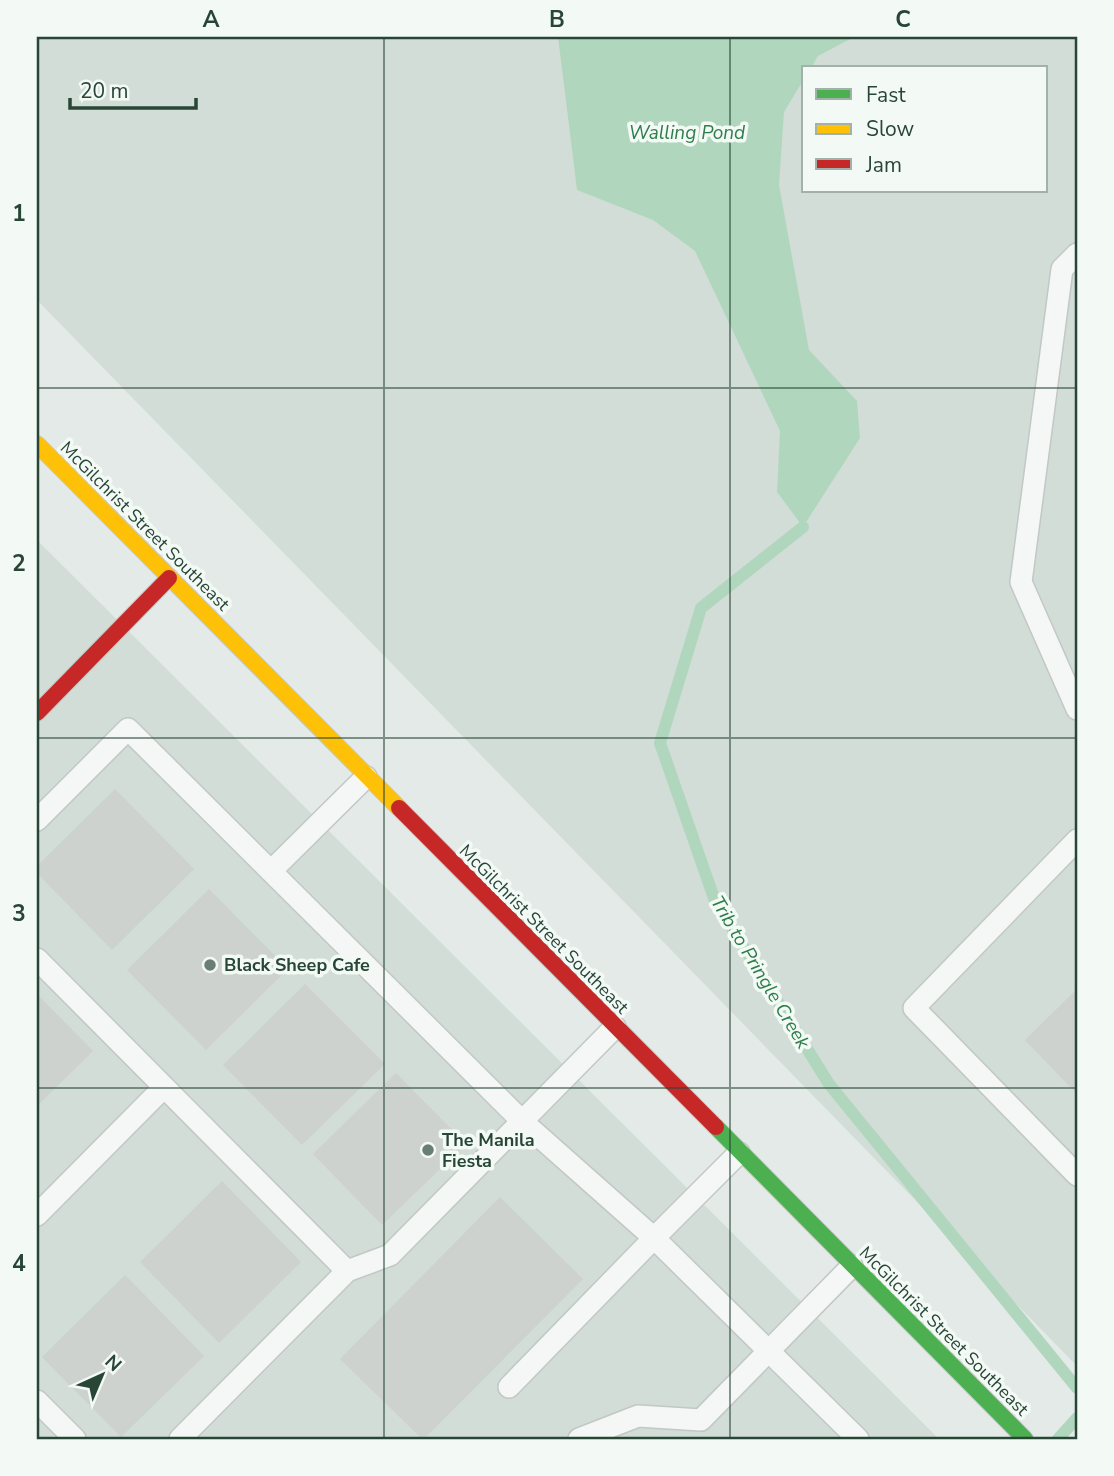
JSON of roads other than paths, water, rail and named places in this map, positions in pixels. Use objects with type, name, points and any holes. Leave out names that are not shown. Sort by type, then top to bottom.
[{"type":"street","name":"McGilchrist Street Southeast","points":[[37,444],[1025,1439]]},
{"type":"street","points":[[37,713],[169,578]]},
{"type":"lane","points":[[1077,254],[1062,270],[1021,582],[1077,709]]},
{"type":"lane","points":[[37,820],[128,729],[523,1122],[654,1238],[858,1439]]},
{"type":"lane","points":[[271,871],[366,777]]},
{"type":"lane","points":[[1077,839],[914,1008],[1077,1175]]},
{"type":"lane","points":[[37,959],[347,1271]]},
{"type":"lane","points":[[180,1439],[347,1271],[390,1255],[615,1027]]},
{"type":"lane","points":[[37,1215],[163,1088]]},
{"type":"lane","points":[[509,1387],[739,1153]]},
{"type":"lane","points":[[579,1439],[638,1416],[701,1420],[852,1266]]},
{"type":"lane","points":[[37,1401],[75,1439]]},
{"type":"water","name":"Walling Pond","points":[[558,37],[854,37],[818,56],[812,66],[802,66],[802,82],[784,112],[779,185],[809,350],[857,401],[860,438],[803,527],[777,492],[780,431],[695,251],[653,220],[577,190]]},
{"type":"waterway","name":"Trib to Pringle Creek","points":[[803,527],[701,608],[660,743],[715,901],[829,1084],[1077,1388]]},
{"type":"waterway","name":"Trib to Pringle Creek","points":[[1058,1439],[1077,1418]]},
{"type":"place","name":"Black Sheep Cafe","points":[[210,965]]},
{"type":"place","name":"The Manila Fiesta","points":[[428,1150]]}]
